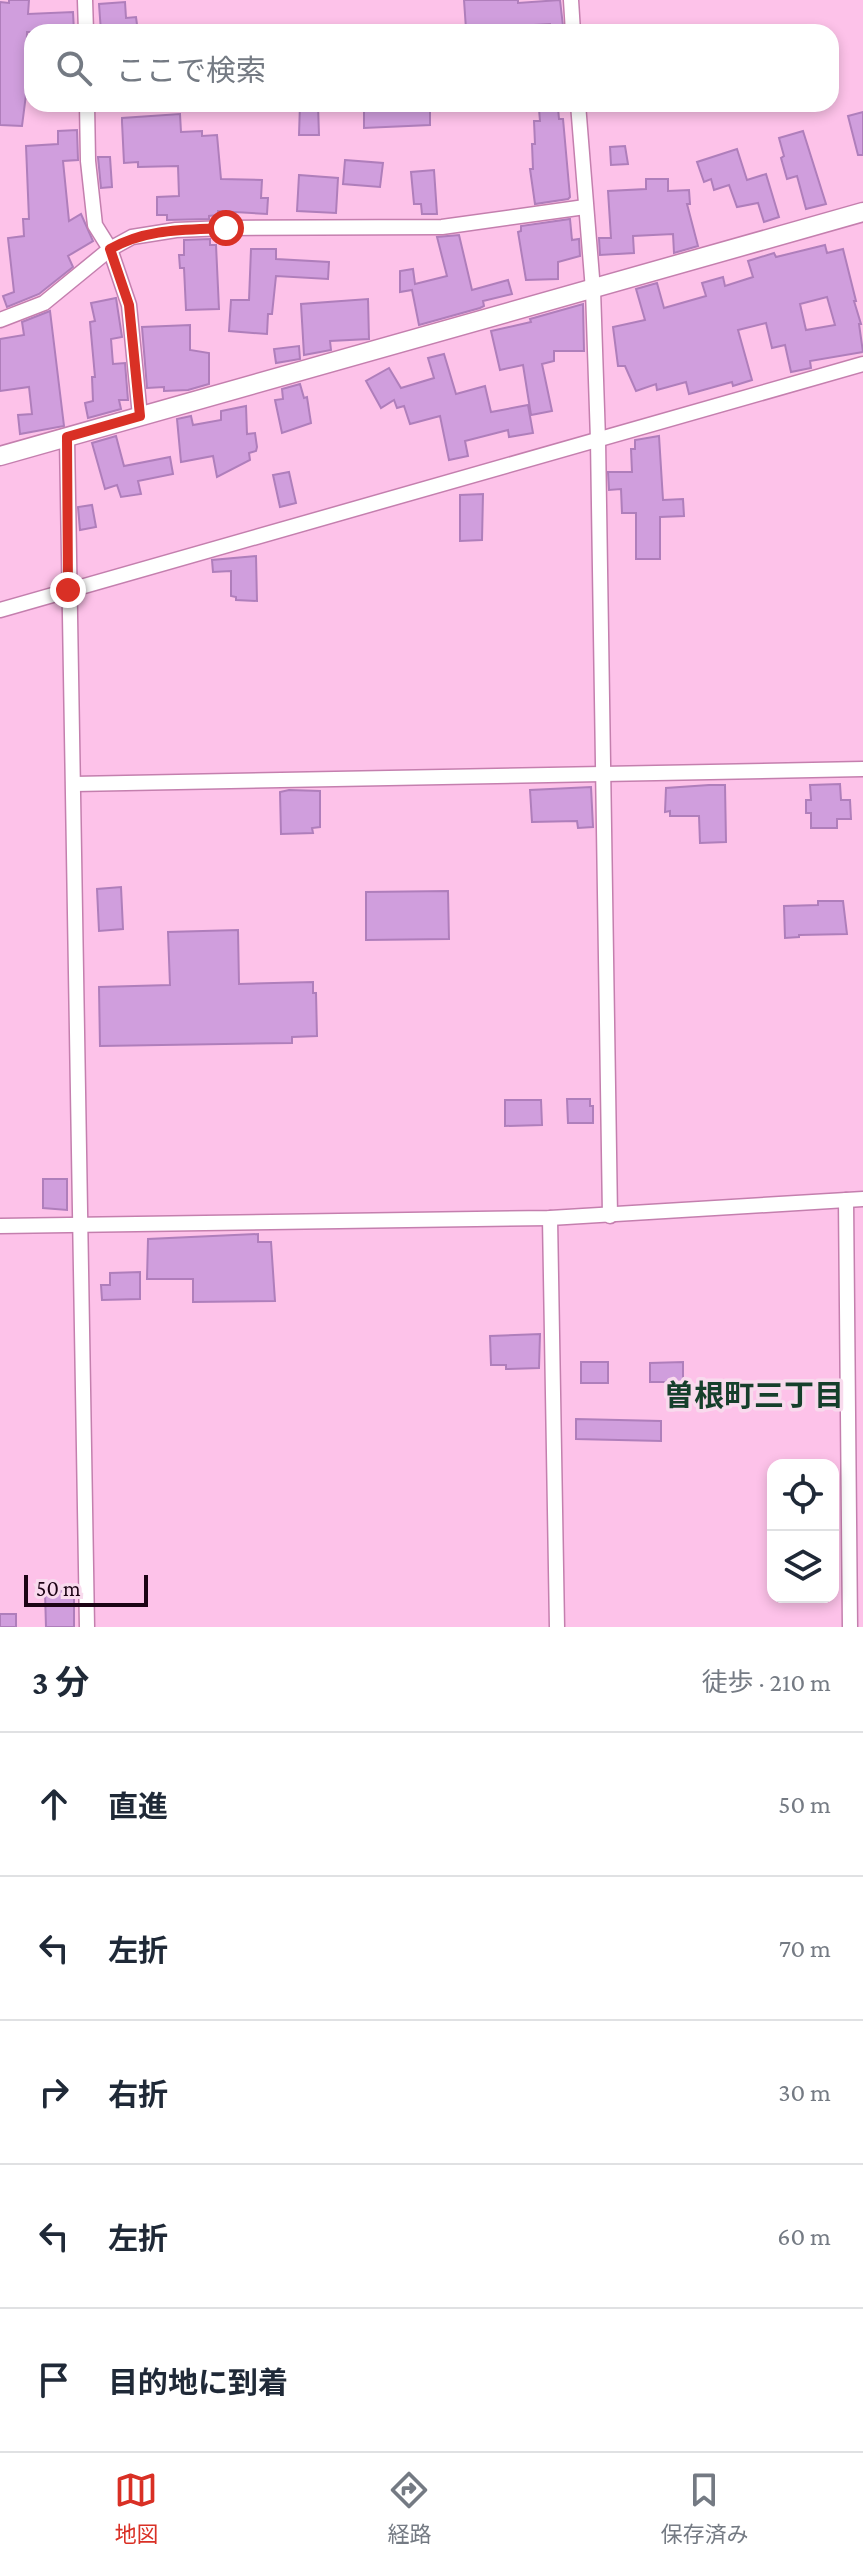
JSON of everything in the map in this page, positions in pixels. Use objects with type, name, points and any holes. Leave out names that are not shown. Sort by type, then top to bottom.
[{"type":"street","points":[[85,0],[86,24]]},
{"type":"street","points":[[571,0],[572,24]]},
{"type":"street","points":[[87,112],[88,161],[95,225],[110,249],[129,305],[140,416]]},
{"type":"street","points":[[579,112],[593,290],[598,440],[610,1216]]},
{"type":"street","points":[[0,320],[44,303],[110,249],[132,237],[176,230],[442,227],[585,207]]},
{"type":"street","points":[[0,456],[863,212]]},
{"type":"street","points":[[0,610],[863,364]]},
{"type":"street","points":[[67,437],[87,1627]]},
{"type":"street","points":[[74,784],[863,769]]},
{"type":"street","points":[[0,1226],[550,1218],[863,1199]]},
{"type":"street","points":[[846,1200],[855,1501],[850,1627]]},
{"type":"street","points":[[550,1218],[557,1627]]},
{"type":"building","points":[[9,0],[29,0],[28,14],[73,12],[74,24],[24,24],[22,126],[0,125],[0,2],[9,3]]},
{"type":"building","points":[[464,0],[518,0],[518,3],[560,0],[563,24],[466,24]]},
{"type":"building","points":[[125,2],[126,18],[136,17],[137,24],[100,24],[99,4]]},
{"type":"building","points":[[300,112],[318,112],[319,135],[299,135]]},
{"type":"building","points":[[364,112],[430,112],[430,125],[364,128]]},
{"type":"building","points":[[539,112],[558,112],[559,119],[563,119],[570,197],[535,204],[530,169],[533,169],[534,121],[540,121]]},
{"type":"building","points":[[863,112],[863,155],[858,155],[848,116]]},
{"type":"building","points":[[180,114],[181,132],[202,131],[202,136],[217,135],[221,179],[262,180],[261,198],[268,198],[267,214],[218,211],[218,215],[209,216],[209,219],[167,220],[167,215],[157,215],[157,197],[179,196],[178,166],[138,167],[138,162],[124,163],[122,118]]},
{"type":"building","points":[[77,130],[78,160],[63,161],[69,221],[81,214],[93,241],[68,256],[73,267],[39,294],[7,307],[3,296],[14,292],[8,238],[24,236],[23,219],[29,219],[26,146],[58,144],[58,131]]},
{"type":"building","points":[[803,131],[826,204],[806,209],[797,176],[787,179],[779,138]]},
{"type":"building","points":[[625,146],[628,164],[611,165],[610,147]]},
{"type":"building","points":[[737,149],[747,180],[766,174],[779,217],[764,222],[758,203],[737,207],[729,185],[714,190],[711,179],[704,182],[697,162]]},
{"type":"building","points":[[98,157],[110,157],[112,187],[101,188]]},
{"type":"building","points":[[345,160],[383,163],[380,187],[343,184]]},
{"type":"building","points":[[434,170],[437,214],[422,214],[421,204],[414,204],[411,172]]},
{"type":"building","points":[[299,175],[338,178],[336,213],[297,211]]},
{"type":"building","points":[[646,179],[668,179],[668,191],[689,190],[690,204],[687,204],[698,246],[674,253],[673,234],[633,236],[634,253],[600,255],[599,238],[611,238],[608,191],[646,189]]},
{"type":"building","points":[[570,219],[572,240],[579,239],[580,256],[558,262],[558,279],[526,280],[518,232],[521,226]]},
{"type":"building","points":[[459,235],[472,290],[508,280],[512,294],[483,301],[484,306],[480,308],[419,325],[412,290],[400,292],[400,271],[413,269],[415,284],[447,276],[437,237]]},
{"type":"building","points":[[210,239],[210,245],[216,245],[219,309],[186,310],[184,268],[180,268],[179,255],[184,255],[184,240]]},
{"type":"building","points":[[825,245],[827,253],[843,249],[861,324],[863,352],[810,361],[811,368],[791,372],[785,345],[772,348],[766,323],[738,330],[752,380],[689,394],[686,382],[657,390],[656,384],[636,391],[625,366],[618,366],[613,327],[645,320],[636,289],[657,283],[664,308],[706,296],[702,283],[723,277],[725,286],[753,277],[748,261],[774,253],[776,257]],"holes":[[[827,297],[835,325],[806,330],[800,304]]]},
{"type":"building","points":[[251,249],[276,249],[276,259],[329,262],[328,279],[276,276],[267,334],[229,331],[231,300],[249,300]]},
{"type":"building","points":[[116,298],[122,337],[111,339],[113,364],[125,363],[128,400],[119,400],[121,409],[88,418],[85,403],[93,401],[92,377],[95,377],[90,322],[95,321],[91,303]]},
{"type":"building","points":[[368,299],[369,339],[330,341],[331,350],[304,355],[301,304]]},
{"type":"building","points":[[583,304],[584,351],[554,351],[554,361],[542,364],[552,411],[531,415],[523,365],[500,370],[491,331],[531,322],[530,319]]},
{"type":"building","points":[[50,311],[64,426],[20,434],[18,415],[32,414],[29,387],[0,391],[0,339],[24,335],[22,322]]},
{"type":"building","points":[[190,325],[190,350],[209,353],[209,384],[188,390],[147,388],[142,327]]},
{"type":"building","points":[[299,346],[300,359],[276,363],[274,349]]},
{"type":"building","points":[[444,354],[456,394],[485,386],[491,412],[528,405],[533,433],[509,437],[508,430],[465,441],[468,456],[449,460],[440,416],[410,424],[404,406],[397,408],[394,400],[381,408],[366,381],[389,368],[401,388],[434,378],[428,358]]},
{"type":"building","points":[[300,384],[304,398],[307,397],[311,423],[282,433],[275,400],[283,399],[282,389]]},
{"type":"building","points":[[246,406],[247,434],[255,433],[257,447],[256,451],[249,453],[250,460],[217,477],[213,456],[181,462],[177,419],[191,416],[193,425],[221,420],[221,411]]},
{"type":"building","points":[[116,436],[124,466],[170,457],[173,474],[138,481],[141,494],[121,497],[117,485],[105,489],[92,443]]},
{"type":"building","points":[[659,436],[663,500],[683,499],[684,516],[660,517],[660,559],[636,559],[636,513],[622,513],[621,489],[609,490],[608,472],[632,472],[631,449],[635,449],[635,440]]},
{"type":"building","points":[[289,472],[296,503],[280,507],[273,475]]},
{"type":"building","points":[[483,494],[482,540],[460,541],[460,495]]},
{"type":"building","points":[[92,505],[96,527],[80,530],[78,507]]},
{"type":"building","points":[[256,556],[257,601],[236,600],[231,596],[231,571],[213,572],[212,560]]},
{"type":"building","points":[[840,784],[841,800],[850,800],[851,819],[837,819],[837,828],[811,828],[811,813],[806,813],[806,800],[811,800],[810,785]]},
{"type":"building","points":[[725,785],[726,842],[700,843],[699,816],[670,816],[670,811],[665,812],[666,788]]},
{"type":"building","points":[[591,787],[593,827],[578,828],[577,821],[532,822],[530,790]]},
{"type":"building","points":[[320,791],[320,827],[312,828],[313,833],[281,834],[280,792]]},
{"type":"building","points":[[121,887],[123,929],[99,931],[97,889]]},
{"type":"building","points":[[448,891],[449,939],[366,940],[366,892]]},
{"type":"building","points":[[818,901],[843,901],[847,934],[785,938],[784,906],[818,905]]},
{"type":"building","points":[[238,930],[239,984],[313,982],[317,1036],[292,1037],[292,1043],[100,1046],[99,987],[170,985],[168,932]]},
{"type":"building","points":[[567,1099],[590,1099],[593,1123],[568,1123]]},
{"type":"building","points":[[505,1100],[541,1100],[542,1125],[505,1126]]},
{"type":"building","points":[[43,1179],[67,1179],[67,1210],[43,1208]]},
{"type":"building","points":[[258,1234],[258,1242],[271,1242],[275,1301],[193,1302],[193,1279],[147,1279],[148,1239]]},
{"type":"building","points":[[140,1272],[140,1299],[102,1300],[101,1285],[110,1285],[110,1273]]},
{"type":"building","points":[[540,1334],[539,1368],[506,1369],[506,1365],[491,1365],[490,1336]]},
{"type":"building","points":[[581,1362],[608,1362],[608,1383],[581,1383]]},
{"type":"building","points":[[683,1362],[683,1382],[650,1382],[650,1363]]},
{"type":"building","points":[[576,1419],[661,1421],[661,1441],[576,1439]]},
{"type":"building","points":[[74,1589],[74,1627],[46,1627],[45,1592]]},
{"type":"building","points":[[0,1614],[16,1614],[16,1627],[0,1627]]},
{"type":"district","name":"曽根町三丁目","points":[[754,1396]]},
{"type":"route","points":[[68,590],[67,437],[140,416],[129,305],[110,249],[132,237],[176,230],[226,228]]}]
